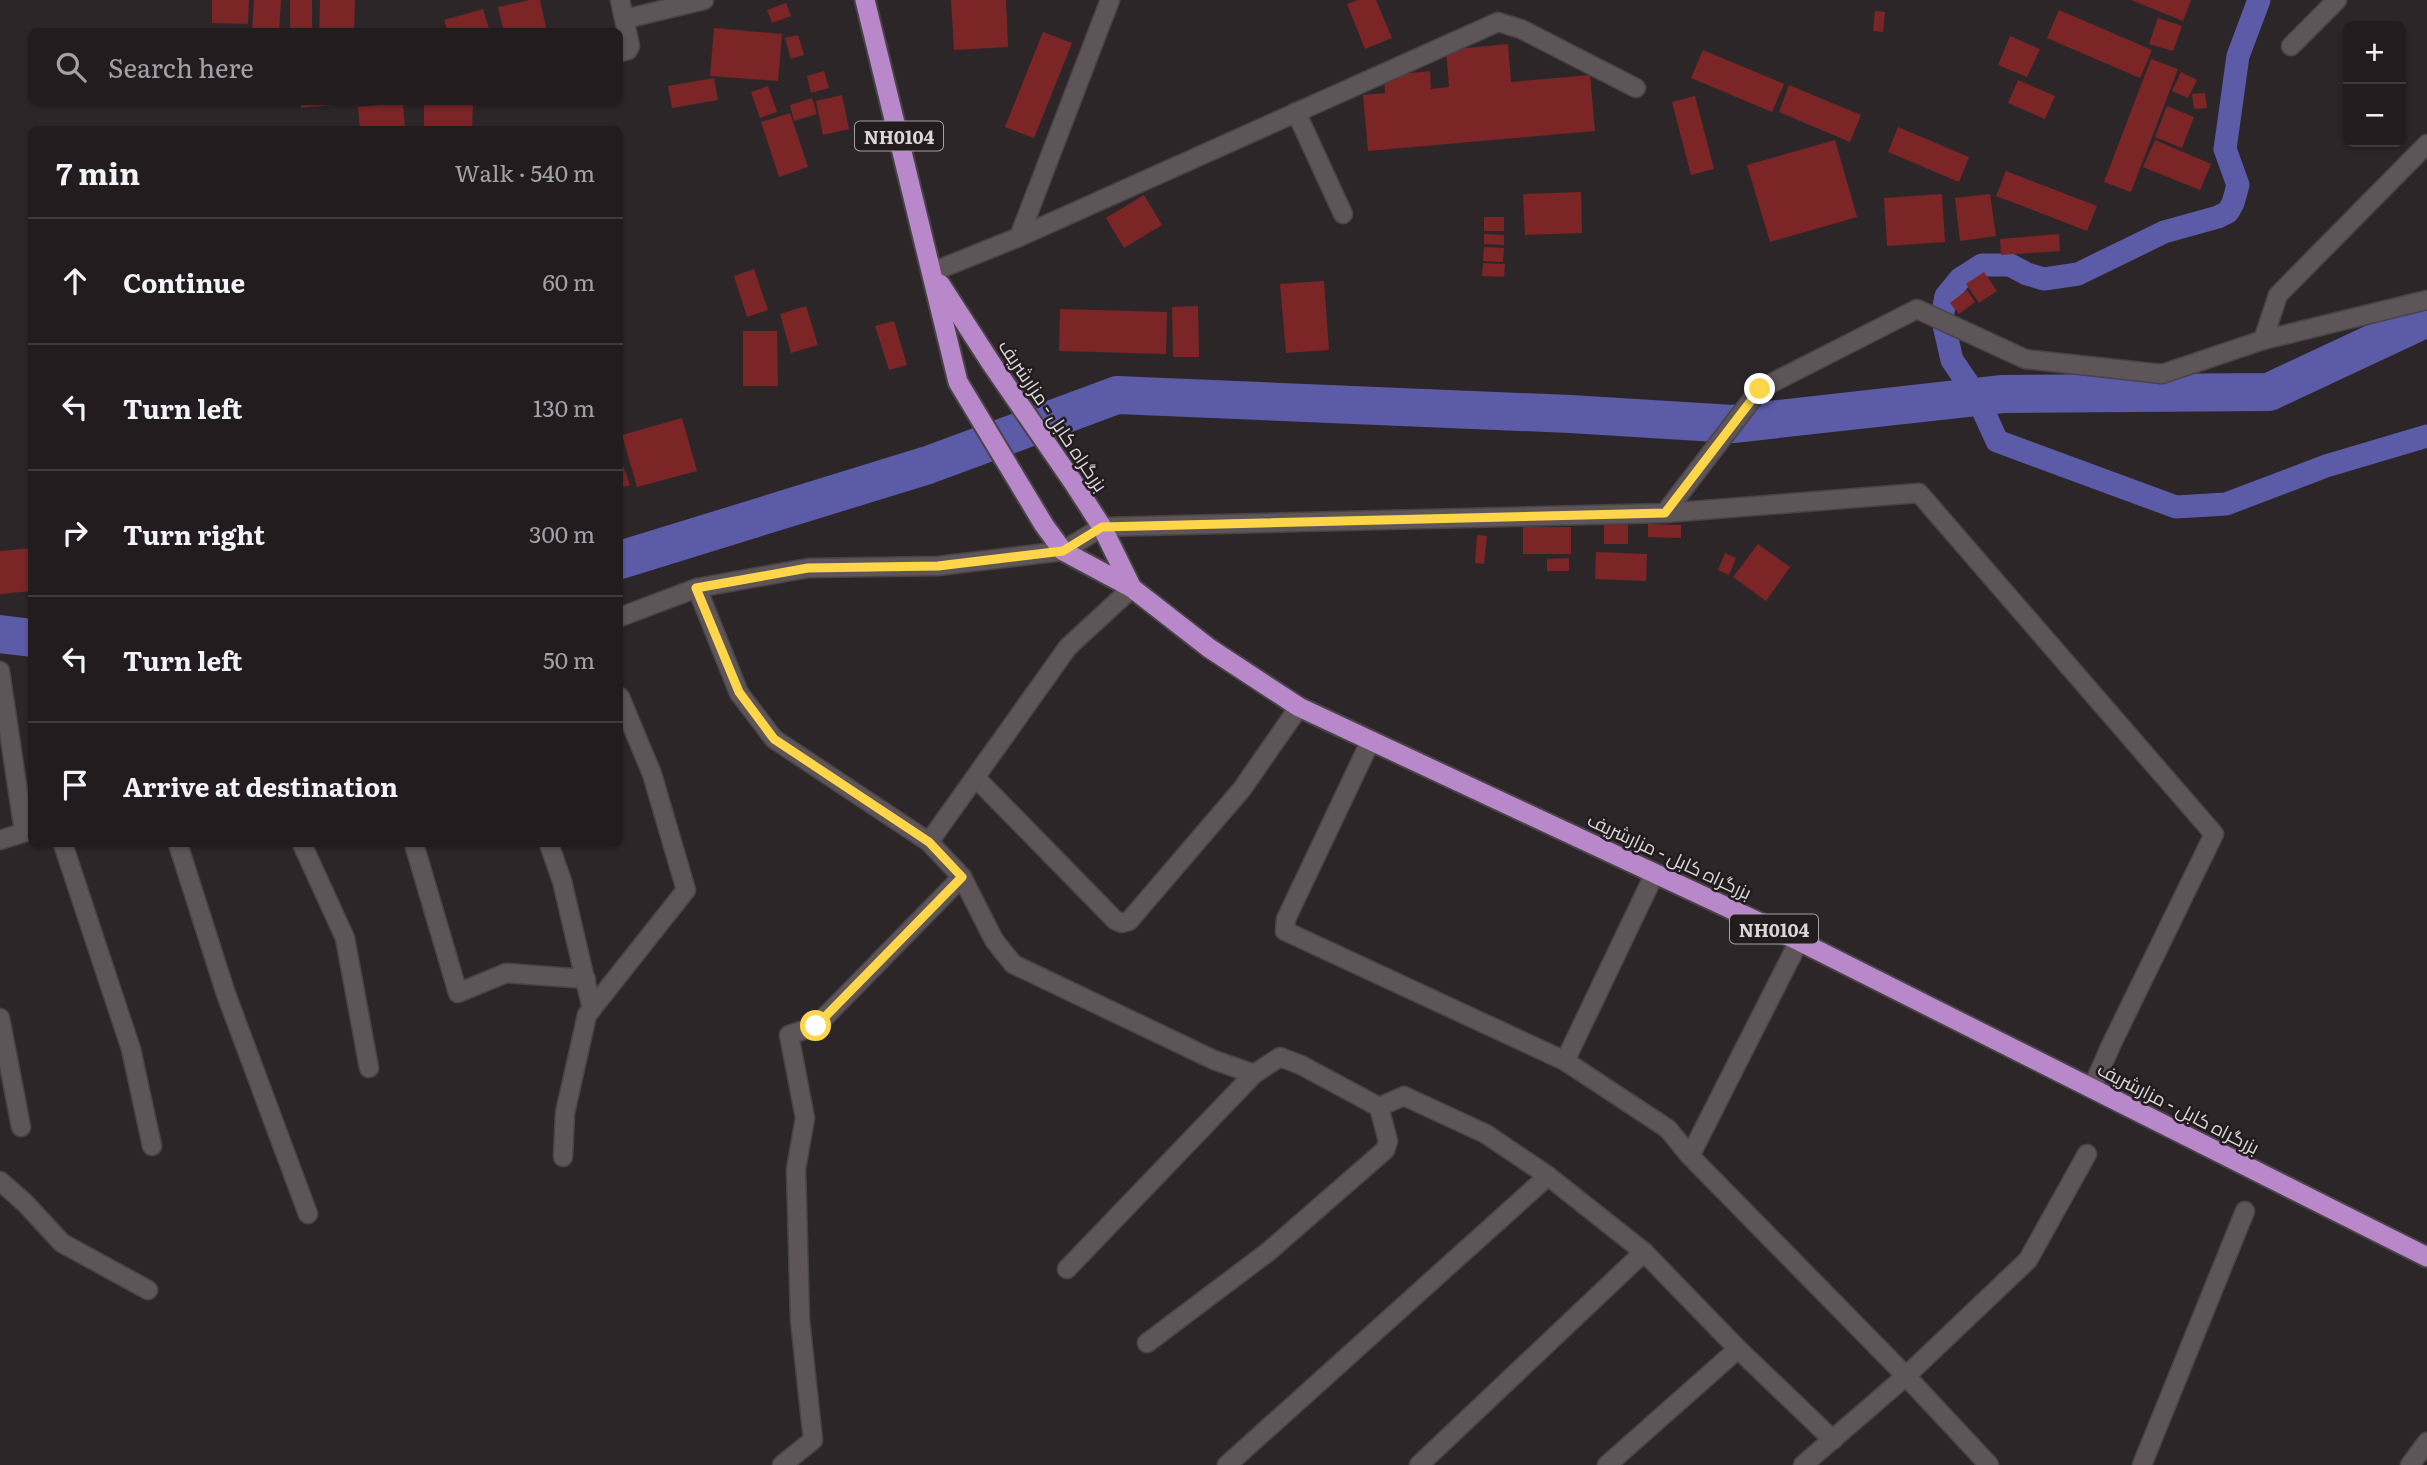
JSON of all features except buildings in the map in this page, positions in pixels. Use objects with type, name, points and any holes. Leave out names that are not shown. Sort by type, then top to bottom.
[{"type":"highway","name":"بزرگراه کابل - مزارشریف","points":[[865,0],[958,382],[1044,525],[1063,551],[1132,588],[1209,648],[1299,707],[1799,941],[2427,1256]]},
{"type":"highway","name":"بزرگراه کابل - مزارشریف","points":[[932,272],[1102,527],[1132,588]]},
{"type":"street","points":[[620,0],[630,46],[623,51]]},
{"type":"street","points":[[625,19],[704,0]]},
{"type":"street","points":[[1019,237],[1110,0]]},
{"type":"street","points":[[2291,46],[2337,0]]},
{"type":"street","points":[[932,272],[1019,237],[1498,22],[1521,29],[1636,88]]},
{"type":"street","points":[[1296,112],[1343,214]]},
{"type":"street","points":[[2263,340],[2278,295],[2427,144]]},
{"type":"street","points":[[1665,513],[1760,389],[1917,309],[2025,359],[2162,374],[2263,340],[2427,300]]},
{"type":"street","points":[[623,616],[696,588],[808,568],[938,566],[1063,551],[1102,527],[1665,513],[1919,493],[2214,834],[2092,1088]]},
{"type":"street","points":[[696,588],[739,692],[774,739],[929,842],[962,877],[994,940],[1013,964],[1214,1060],[1254,1073]]},
{"type":"street","points":[[929,842],[1068,647],[1132,588]]},
{"type":"street","points":[[0,671],[4,724],[28,831],[0,840]]},
{"type":"street","points":[[563,1157],[565,1113],[587,1015],[686,890],[652,774],[623,704]]},
{"type":"street","points":[[976,778],[1115,920],[1122,923],[1129,921],[1242,789],[1299,707]]},
{"type":"street","points":[[1371,740],[1286,919],[1285,932],[1565,1061],[1668,1129],[1690,1156],[1906,1376],[1988,1465]]},
{"type":"street","points":[[64,847],[131,1049],[152,1146]]},
{"type":"street","points":[[179,847],[226,993],[309,1214]]},
{"type":"street","points":[[303,847],[345,939],[369,1068]]},
{"type":"street","points":[[415,847],[458,993],[506,974],[586,979]]},
{"type":"street","points":[[550,847],[562,881],[592,1009]]},
{"type":"street","points":[[1565,1061],[1655,873]]},
{"type":"street","points":[[782,1465],[813,1440],[800,1320],[796,1169],[805,1118],[789,1035],[816,1026],[962,877]]},
{"type":"street","points":[[1690,1156],[1799,941]]},
{"type":"street","points":[[0,1018],[20,1127]]},
{"type":"street","points":[[1067,1269],[1254,1073],[1280,1057],[1379,1107],[1388,1141],[1385,1150],[1268,1252],[1147,1343]]},
{"type":"street","points":[[1379,1107],[1404,1096],[1486,1134],[1548,1176],[1644,1252],[1738,1349],[1833,1440]]},
{"type":"street","points":[[1803,1465],[1906,1376],[2028,1260],[2087,1154]]},
{"type":"street","points":[[1227,1465],[1548,1176]]},
{"type":"street","points":[[0,1181],[26,1203],[62,1243],[148,1290]]},
{"type":"street","points":[[2142,1465],[2245,1212]]},
{"type":"street","points":[[1419,1465],[1644,1252]]},
{"type":"street","points":[[1607,1465],[1738,1349]]},
{"type":"street","points":[[2410,1465],[2427,1441]]},
{"type":"waterway","points":[[2259,0],[2238,56],[2225,149],[2238,185],[2228,212],[2164,232],[2078,274],[2044,279],[2010,265],[1982,265],[1960,279],[1946,296],[1942,317],[1952,360],[1977,397],[1997,441],[2176,507],[2226,504],[2326,466],[2427,436]]},
{"type":"waterway","points":[[623,559],[928,465],[1117,395],[1570,414],[1733,424],[2003,394],[2269,392],[2427,318]]},
{"type":"waterway","points":[[0,634],[28,638]]},
{"type":"route","points":[[816,1026],[962,877],[929,842],[774,739],[739,692],[696,588],[808,568],[938,566],[1063,551],[1102,527],[1665,513],[1760,389]]}]
